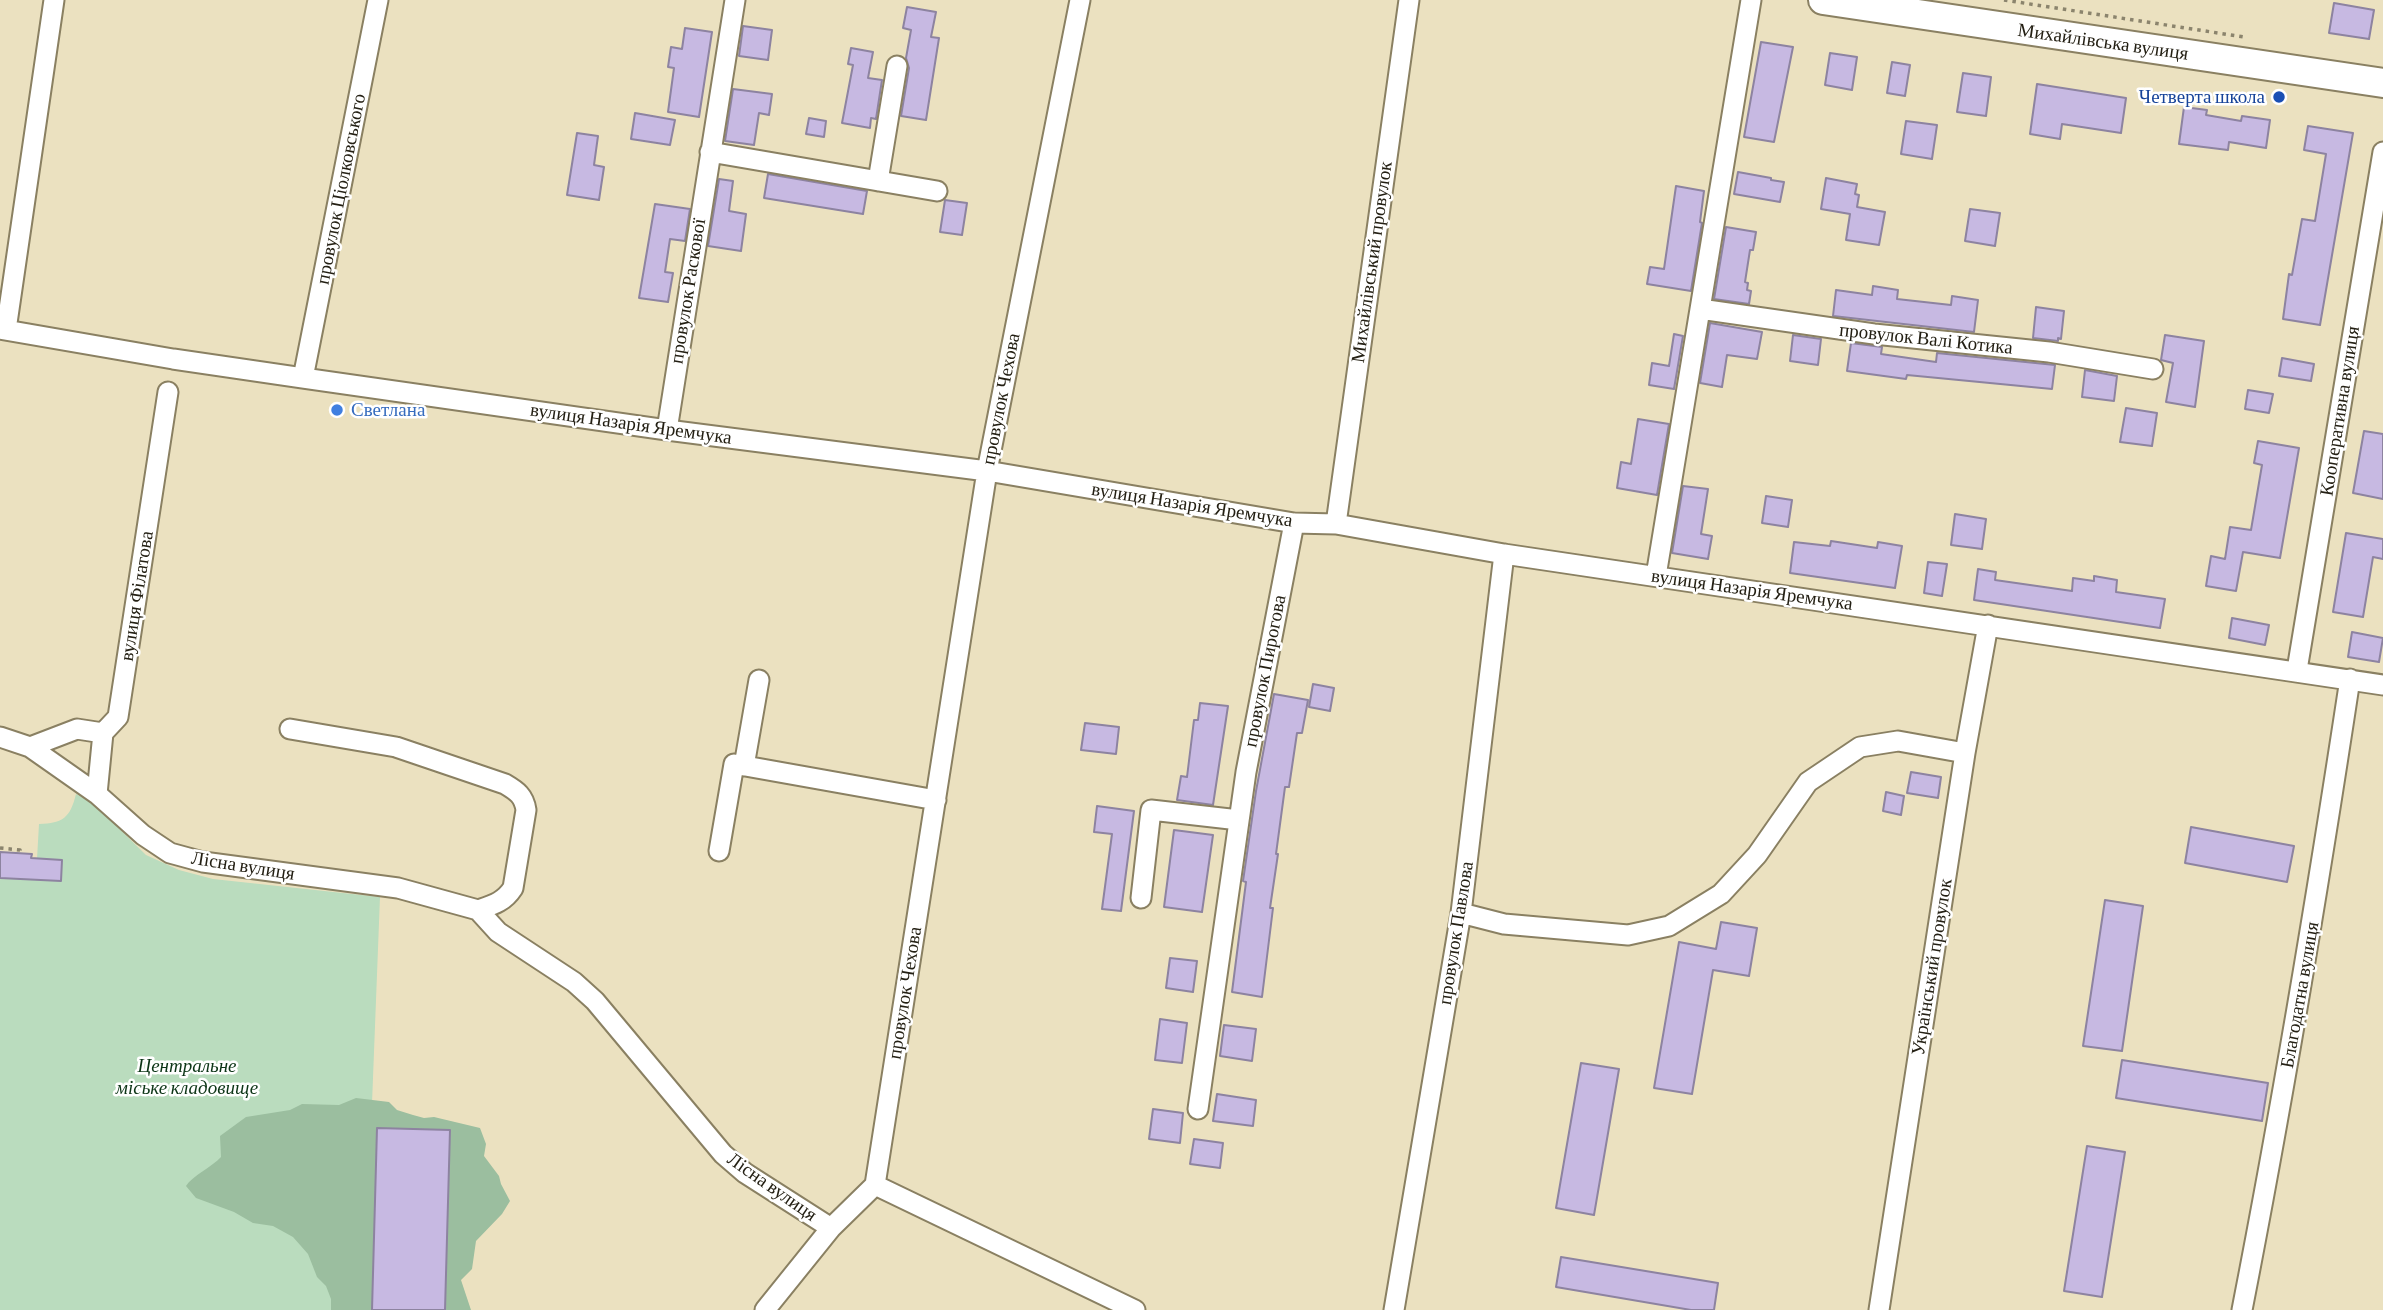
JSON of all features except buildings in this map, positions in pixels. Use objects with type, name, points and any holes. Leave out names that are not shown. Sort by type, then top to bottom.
[{"type":"main road","name":"Михайлівська вулиця","points":[[1823,0],[2383,83]]},
{"type":"street","points":[[3,330],[54,0]]},
{"type":"street","name":"провулок Ціолковського","points":[[303,378],[378,0]]},
{"type":"street","name":"провулок Раскової","points":[[667,430],[734,0]]},
{"type":"street","name":"провулок Чехова","points":[[875,1185],[987,471],[1080,0]]},
{"type":"street","name":"Михайлівський провулок","points":[[1336,524],[1409,0]]},
{"type":"street","points":[[1656,576],[1751,0]]},
{"type":"street","points":[[878,181],[897,66]]},
{"type":"street","points":[[710,152],[937,191]]},
{"type":"street","name":"Кооперативна вулиця","points":[[2297,670],[2383,152]]},
{"type":"street","name":"провулок Валі Котика","points":[[1700,309],[1874,334],[2049,352],[2152,369]]},
{"type":"street","name":"вулиця Назарія Яремчука","points":[[3,330],[303,378],[667,430],[987,471],[1293,523],[1336,524],[1504,554],[2297,670],[2383,685]]},
{"type":"street","name":"вулиця Філатова","points":[[97,794],[103,733],[118,717],[168,392]]},
{"type":"street","name":"провулок Пирогова","points":[[1198,1109],[1246,772],[1293,523]]},
{"type":"street","name":"провулок Павлова","points":[[1394,1310],[1461,913],[1504,554]]},
{"type":"street","name":"Український провулок","points":[[1879,1310],[1987,625]]},
{"type":"street","name":"Благодатна вулиця","points":[[2242,1310],[2314,916],[2350,679]]},
{"type":"street","points":[[744,766],[759,680]]},
{"type":"street","points":[[30,747],[77,729],[103,733]]},
{"type":"street","points":[[290,729],[396,747],[516,790],[524,799],[526,810],[513,888],[498,904],[478,910]]},
{"type":"street","name":"Лісна вулиця","points":[[0,737],[30,747],[97,794],[156,845],[186,859],[398,888],[478,910],[498,932],[574,982],[595,1001],[705,1134],[730,1160],[745,1173],[831,1228]]},
{"type":"street","points":[[1461,913],[1504,924],[1628,935],[1669,926],[1721,894],[1757,855],[1808,782],[1860,747],[1898,741],[1965,753]]},
{"type":"street","points":[[719,851],[734,764],[936,800]]},
{"type":"street","points":[[1141,898],[1151,810],[1239,820]]},
{"type":"street","points":[[875,1185],[1136,1310]]},
{"type":"street","name":"Лісна вулиця","points":[[765,1310],[831,1228],[875,1185]]},
{"type":"path","points":[[2004,0],[2248,37]]},
{"type":"path","points":[[0,848],[20,850],[19,853]]},
{"type":"green space","name":"Центральне міське кладовище","points":[[76,794],[93,803],[146,855],[179,870],[213,879],[380,897],[364,1310],[0,1310],[0,878],[61,881],[62,860],[37,859],[39,824],[64,818],[71,809]]},
{"type":"green space","points":[[356,1098],[389,1102],[397,1110],[413,1115],[480,1128],[486,1144],[484,1156],[499,1176],[510,1201],[502,1214],[476,1241],[472,1269],[461,1280],[471,1310],[445,1310],[450,1130],[378,1128],[372,1310],[331,1310],[331,1299],[326,1286],[317,1277],[308,1254],[293,1237],[273,1226],[253,1223],[234,1212],[196,1198],[186,1186],[221,1157],[220,1136],[246,1117],[290,1110],[302,1104],[339,1105]]},
{"type":"place","name":"Четверта школа","points":[[2279,97]]},
{"type":"place","name":"Светлана","points":[[337,410]]}]
